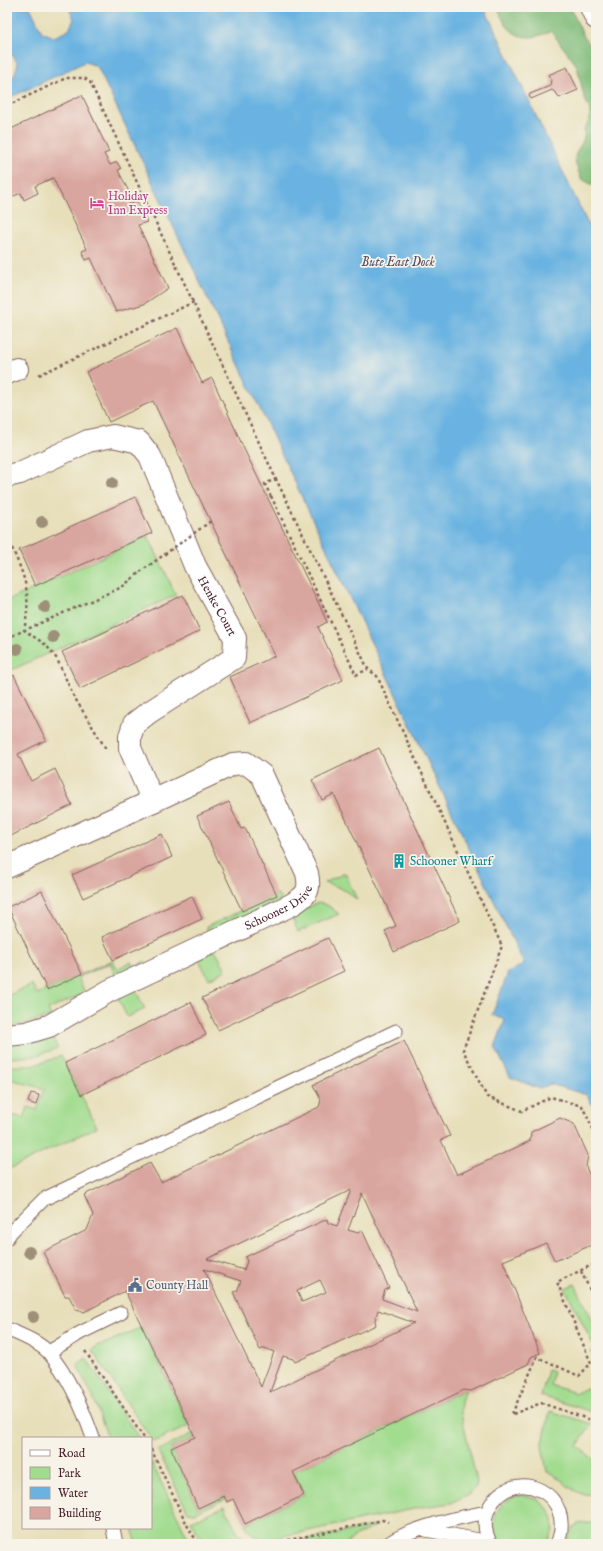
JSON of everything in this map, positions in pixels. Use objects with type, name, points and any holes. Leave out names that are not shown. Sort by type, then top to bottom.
[{"type":"street","points":[[591,7],[596,18]]},
{"type":"street","name":"Henke Court","points":[[7,476],[20,473],[88,441],[113,436],[139,442],[150,456],[195,566],[235,638],[234,658],[148,713],[134,724],[130,736],[130,748],[153,801]]},
{"type":"street","name":"Schooner Drive","points":[[7,1035],[26,1033],[49,1026],[109,991],[291,906],[307,892],[309,883],[307,873],[262,775],[246,763],[233,764],[153,801]]},
{"type":"street","points":[[7,867],[153,801]]},
{"type":"lane","points":[[7,1238],[11,1232],[44,1200],[396,1031]]},
{"type":"lane","points":[[49,1352],[75,1336],[121,1313]]},
{"type":"lane","points":[[7,1329],[26,1337],[49,1352],[69,1384],[93,1437]]},
{"type":"lane","points":[[416,1531],[490,1543],[485,1524],[487,1512],[493,1500],[503,1492],[515,1487],[528,1486],[541,1490],[551,1497],[559,1508],[562,1520],[561,1533],[557,1544]]},
{"type":"lane","points":[[388,1544],[416,1531],[487,1512]]},
{"type":"lane","points":[[113,1529],[116,1544]]},
{"type":"path","points":[[7,106],[66,78],[84,78],[90,82],[276,479],[368,669],[377,676],[502,946],[463,1050],[487,1097],[522,1111],[551,1097],[582,1106],[596,1135]]},
{"type":"path","points":[[12,371],[35,377],[194,302]]},
{"type":"path","points":[[276,479],[266,484],[271,497],[356,675],[368,669]]},
{"type":"path","points":[[7,638],[122,587],[140,572],[211,521]]},
{"type":"path","points":[[7,537],[23,573],[28,593],[28,611],[24,630]]},
{"type":"path","points":[[24,630],[46,645],[57,659],[73,695],[108,753]]},
{"type":"path","points":[[594,1421],[541,1402],[512,1414],[537,1357],[579,1376],[591,1363],[557,1282],[596,1264]]},
{"type":"path","points":[[581,1271],[596,1303]]},
{"type":"path","points":[[75,1336],[143,1437]]},
{"type":"path","points":[[152,1451],[189,1529],[196,1540],[201,1544]]},
{"type":"path","points":[[270,1544],[383,1520],[416,1531]]},
{"type":"green space","points":[[498,7],[570,7],[584,37],[596,52],[596,187],[582,179],[575,157],[583,141],[584,129],[589,121],[590,110],[584,97],[577,66],[551,31],[533,37],[518,35],[511,31],[506,25]]},
{"type":"green space","points":[[148,536],[176,595],[7,672],[7,601]]},
{"type":"green space","points":[[345,873],[357,900],[342,889],[324,883]]},
{"type":"green space","points":[[278,894],[281,900],[209,934],[206,927]]},
{"type":"green space","points":[[318,903],[327,905],[339,914],[298,932],[291,915]]},
{"type":"green space","points":[[215,950],[226,970],[209,979],[198,958]]},
{"type":"green space","points":[[113,960],[117,969],[131,962],[134,967],[145,961],[146,964],[117,978],[110,963],[78,977],[85,993],[48,1010],[51,1017],[11,1027],[9,995],[32,985],[37,994]]},
{"type":"green space","points":[[135,989],[145,1009],[127,1017],[118,998]]},
{"type":"green space","points":[[51,1034],[58,1048],[35,1056],[9,1058],[10,1042]]},
{"type":"green space","points":[[61,1055],[97,1127],[7,1170],[7,1114],[24,1118],[28,1107],[37,1110],[44,1089],[7,1078],[8,1066],[36,1064],[48,1061]]},
{"type":"green space","points":[[575,1284],[596,1327],[596,1355],[591,1353],[594,1346],[565,1288]]},
{"type":"green space","points":[[142,1327],[189,1426],[153,1442],[152,1437],[150,1437],[92,1350],[98,1345],[102,1345]]},
{"type":"green space","points":[[86,1358],[138,1437],[108,1437],[93,1397],[78,1367],[79,1363]]},
{"type":"green space","points":[[548,1370],[553,1372],[550,1385],[576,1393],[595,1384],[596,1381],[596,1413],[541,1396]]},
{"type":"green space","points":[[466,1390],[461,1401],[461,1413],[477,1482],[476,1487],[469,1494],[451,1503],[423,1507],[265,1540],[253,1535],[245,1524],[304,1495],[293,1472]]},
{"type":"green space","points":[[550,1411],[592,1424],[577,1446],[596,1461],[596,1495],[584,1494],[575,1491],[556,1476],[547,1472],[542,1447]]},
{"type":"green space","points":[[193,1433],[195,1437],[171,1448],[198,1508],[224,1496],[225,1499],[195,1513],[188,1512],[158,1451]]},
{"type":"green space","points":[[152,1463],[187,1536],[194,1544],[137,1544],[132,1529],[152,1529]]},
{"type":"green space","points":[[522,1495],[539,1501],[550,1512],[553,1520],[553,1528],[551,1536],[546,1544],[502,1544],[498,1539],[494,1522],[498,1511],[501,1506],[513,1497]]},
{"type":"green space","points":[[225,1506],[237,1531],[249,1543],[230,1545],[214,1544],[201,1537],[195,1530],[191,1521]]},
{"type":"green space","points":[[583,1523],[596,1523],[596,1544],[567,1544],[571,1530],[575,1526]]},
{"type":"green space","points":[[377,1525],[354,1537],[346,1544],[285,1544]]},
{"type":"water","name":"Bute East Dock","points":[[7,7],[30,7],[42,32],[54,37],[69,30],[74,19],[68,7],[484,7],[596,241],[596,1113],[587,1095],[550,1084],[540,1089],[510,1077],[495,1047],[505,1020],[492,1015],[508,973],[524,964],[97,66],[85,62],[7,99],[7,79],[14,76],[18,64],[13,56],[7,53]]},
{"type":"building","points":[[567,67],[578,90],[559,98],[552,90],[531,99],[529,96],[530,94],[550,86],[551,79],[548,75]]},
{"type":"building","name":"Holiday Inn Express","points":[[82,95],[109,152],[104,154],[110,165],[117,162],[121,169],[118,170],[130,194],[125,196],[129,205],[137,201],[147,222],[138,225],[168,288],[144,304],[116,312],[91,258],[86,260],[82,251],[87,249],[53,178],[35,186],[38,193],[24,200],[21,193],[7,199],[7,131]]},
{"type":"building","points":[[177,328],[202,383],[212,378],[245,451],[319,604],[327,622],[318,627],[343,680],[250,723],[230,677],[275,656],[153,401],[109,422],[86,372]]},
{"type":"building","points":[[135,497],[152,533],[35,586],[19,550]]},
{"type":"building","points":[[183,595],[200,631],[80,689],[62,652]]},
{"type":"building","points":[[14,675],[46,740],[18,754],[31,781],[55,769],[72,805],[7,838],[7,679]]},
{"type":"building","name":"Schooner Wharf","points":[[379,748],[460,921],[394,952],[385,931],[396,926],[334,794],[322,800],[312,780]]},
{"type":"building","points":[[229,802],[241,829],[245,828],[277,895],[242,911],[197,816]]},
{"type":"building","points":[[162,834],[172,857],[83,898],[72,875]]},
{"type":"building","points":[[42,891],[82,974],[47,990],[8,907]]},
{"type":"building","points":[[192,896],[202,919],[113,960],[102,937]]},
{"type":"building","points":[[328,938],[344,971],[218,1030],[202,998]]},
{"type":"building","points":[[191,1002],[206,1035],[81,1095],[65,1063]]},
{"type":"building","name":"County Hall","points":[[404,1041],[450,1136],[441,1140],[457,1175],[530,1141],[531,1132],[560,1118],[574,1124],[588,1155],[586,1167],[592,1181],[596,1183],[596,1243],[555,1261],[546,1243],[503,1261],[540,1353],[531,1357],[528,1364],[471,1391],[464,1390],[293,1472],[304,1495],[245,1524],[233,1499],[227,1502],[224,1496],[198,1508],[171,1448],[195,1437],[125,1291],[84,1312],[76,1310],[69,1296],[65,1296],[43,1252],[87,1230],[93,1215],[84,1195],[150,1163],[161,1182],[319,1107],[321,1100],[313,1085]],"holes":[[[351,1190],[337,1226],[328,1223],[327,1219],[245,1257],[247,1261],[244,1270],[207,1259]],[[362,1193],[417,1312],[382,1299],[385,1290],[389,1288],[362,1230],[358,1233],[348,1230]],[[204,1269],[241,1281],[237,1291],[233,1292],[260,1350],[265,1348],[274,1352],[261,1387]],[[320,1280],[326,1292],[302,1302],[297,1291]],[[378,1310],[414,1323],[270,1392],[283,1356],[293,1359],[295,1362],[376,1325],[375,1320]]]},
{"type":"building","points":[[31,1093],[39,1095],[36,1105],[28,1102]]},
{"type":"place","name":"Holiday Inn Express","points":[[97,203]]},
{"type":"place","name":"Schooner Wharf","points":[[399,861]]},
{"type":"place","name":"County Hall","points":[[135,1285]]}]
